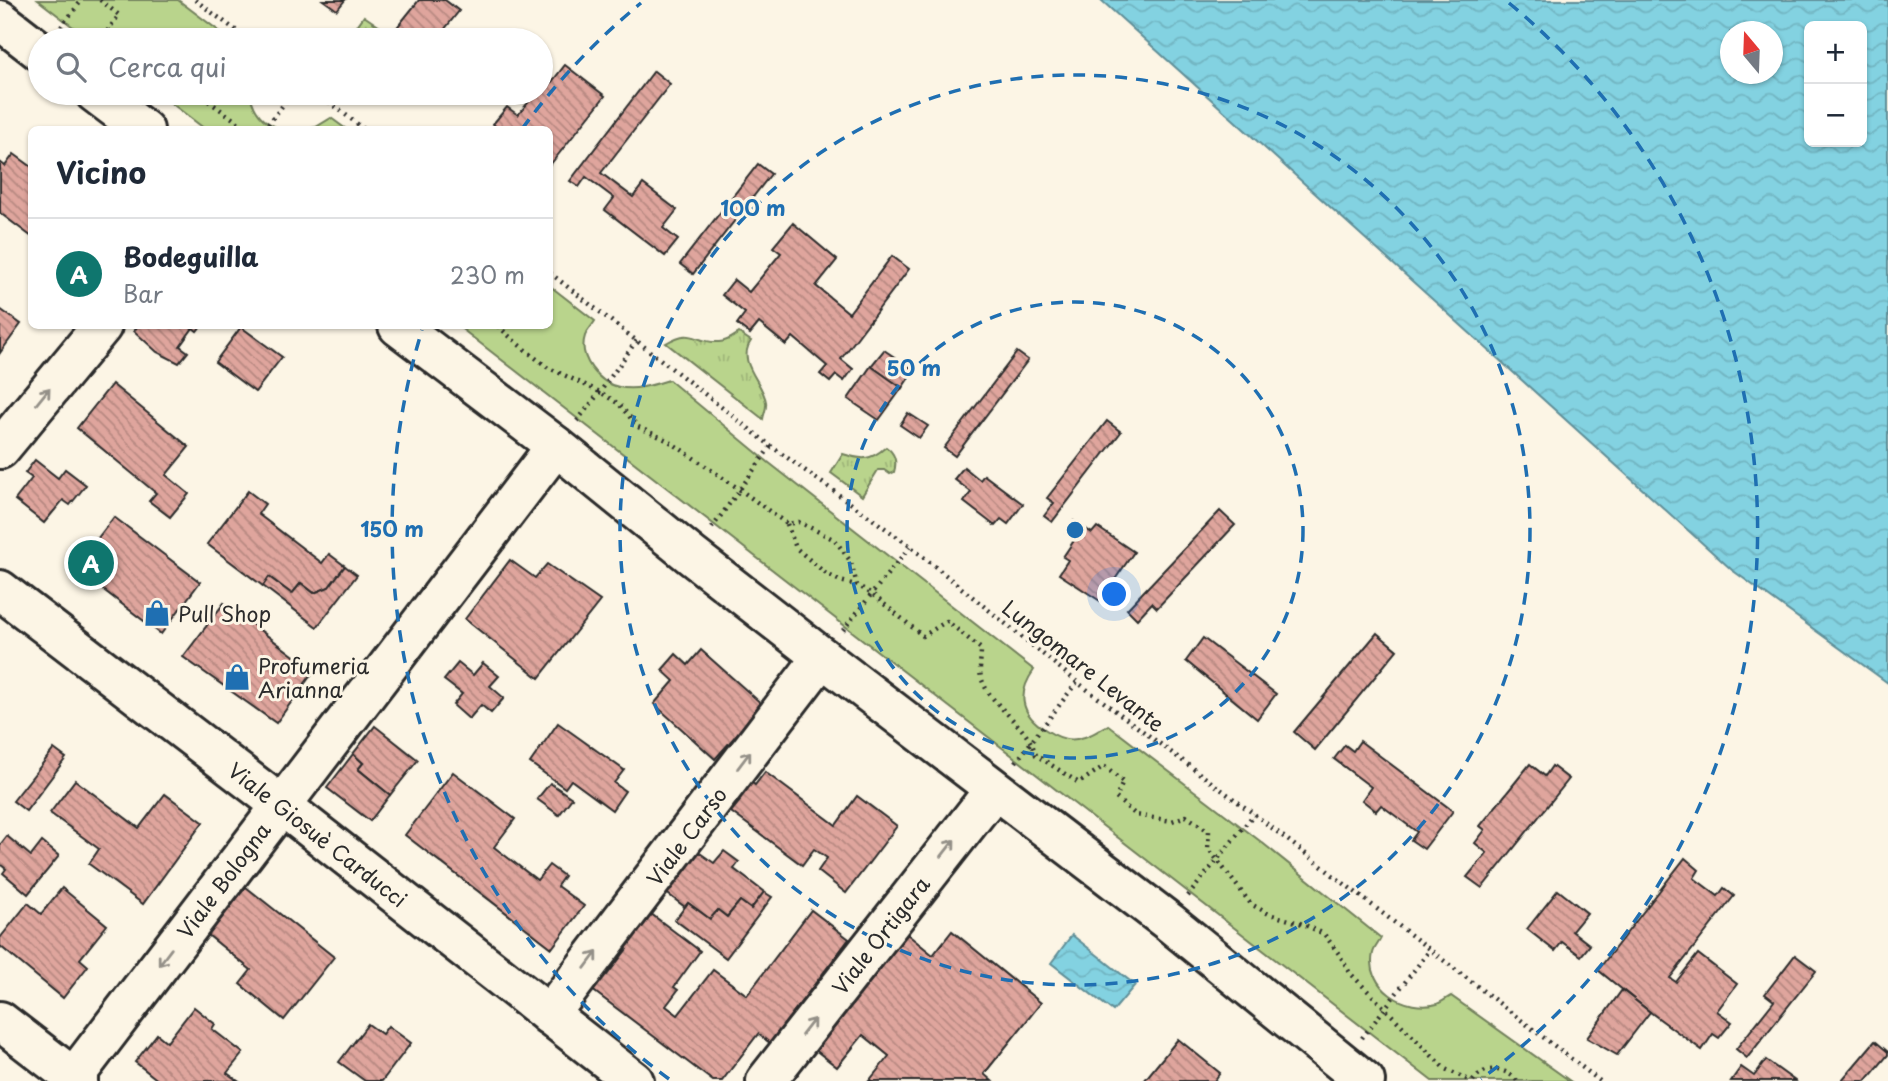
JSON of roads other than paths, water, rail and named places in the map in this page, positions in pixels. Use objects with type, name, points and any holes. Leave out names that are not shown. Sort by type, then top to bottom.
[{"type":"street","points":[[0,20],[28,32]]},
{"type":"street","points":[[111,105],[139,126]]},
{"type":"street","points":[[0,449],[100,329]]},
{"type":"street","points":[[402,329],[556,446],[692,556],[994,790],[1169,922],[1345,1075]]},
{"type":"street","name":"Viale Bologna","points":[[74,1080],[556,446]]},
{"type":"street","name":"Viale Giosuè Carducci","points":[[0,590],[634,1081]]},
{"type":"street","name":"Viale Carso","points":[[550,1015],[822,657]]},
{"type":"street","name":"Viale Ortigara","points":[[766,1081],[994,790]]},
{"type":"street","points":[[0,1021],[74,1080]]},
{"type":"water","points":[[1101,0],[1888,0],[1888,683],[1732,570]]},
{"type":"water","points":[[1072,935],[1135,985],[1113,1011],[1051,963]]},
{"type":"place","name":"Bodeguilla","points":[[91,563]]},
{"type":"place","name":"Pull Shop","points":[[157,613]]},
{"type":"place","name":"Profumeria Arianna","points":[[237,677]]}]
